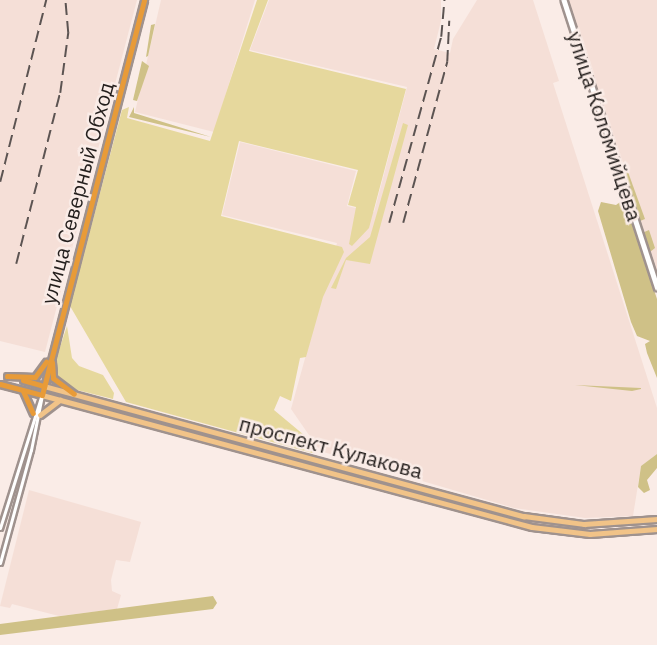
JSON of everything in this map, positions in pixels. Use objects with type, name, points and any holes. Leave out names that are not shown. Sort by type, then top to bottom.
[{"type":"highway","name":"улица Северный Обход","points":[[42,395],[144,0]]},
{"type":"highway","points":[[3,375],[34,377],[51,356]]},
{"type":"highway","points":[[51,356],[53,378],[74,394]]},
{"type":"highway","name":"проспект Кулакова","points":[[3,375],[44,386]]},
{"type":"highway","name":"проспект Кулакова","points":[[0,384],[42,395]]},
{"type":"highway","points":[[22,390],[33,413]]},
{"type":"main road","name":"проспект Кулакова","points":[[44,386],[537,519],[597,525],[657,519]]},
{"type":"main road","name":"проспект Кулакова","points":[[42,395],[532,527],[590,534],[657,529]]},
{"type":"main road","points":[[40,415],[60,400]]},
{"type":"street","name":"улица Коломийцева","points":[[564,0],[657,287]]},
{"type":"street","points":[[0,528],[33,413],[42,395]]},
{"type":"street","points":[[0,563],[40,415],[42,395]]},
{"type":"street","points":[[14,480],[22,483]]},
{"type":"street","points":[[1,523],[10,526]]},
{"type":"shaded area","points":[[0,0],[137,0],[45,352],[0,341]]},
{"type":"shaded area","points":[[161,0],[255,0],[214,132],[135,112]]},
{"type":"shaded area","points":[[257,0],[268,0],[249,51],[406,89],[369,228],[352,246],[349,244],[356,207],[348,205],[358,170],[239,141],[221,216],[342,247],[344,252],[323,297],[306,357],[300,358],[291,401],[280,396],[274,410],[304,435],[317,451],[312,453],[126,402],[70,306],[122,110],[129,107],[127,118],[210,141]]},
{"type":"shaded area","points":[[269,0],[441,0],[441,21],[434,49],[450,53],[453,39],[477,0],[533,0],[559,81],[553,83],[657,408],[657,454],[641,466],[633,516],[585,518],[514,508],[320,451],[291,409],[337,243],[222,215],[240,142],[356,171],[347,206],[374,212],[407,87],[250,50]]},
{"type":"shaded area","points":[[567,0],[657,0],[657,278]]},
{"type":"shaded area","points":[[155,24],[148,56],[146,57],[151,25]]},
{"type":"shaded area","points":[[142,61],[149,66],[137,101],[133,100]]},
{"type":"shaded area","points":[[134,107],[134,113],[211,137],[129,117]]},
{"type":"shaded area","points":[[403,123],[408,125],[370,264],[346,260],[336,289],[331,288],[346,258],[370,237]]},
{"type":"shaded area","points":[[622,170],[628,172],[645,219],[640,221]]},
{"type":"shaded area","points":[[624,199],[657,299],[657,378],[645,344],[650,341],[637,336],[631,322],[598,211],[601,202],[616,205]]},
{"type":"shaded area","points":[[649,230],[655,248],[650,252],[642,233]]},
{"type":"shaded area","points":[[67,326],[72,358],[79,366],[103,375],[114,393],[113,399],[69,388],[56,377],[55,362]]},
{"type":"shaded area","points":[[575,385],[641,388],[641,389],[632,391]]},
{"type":"shaded area","points":[[657,454],[657,468],[647,480],[650,490],[644,493],[638,487],[641,466]]},
{"type":"shaded area","points":[[29,490],[141,522],[130,562],[116,560],[111,580],[112,591],[121,595],[117,609],[59,616],[12,604],[10,608],[0,606]]},
{"type":"shaded area","points":[[213,596],[217,603],[213,609],[0,635],[0,624]]},
{"type":"railway","points":[[0,182],[46,0]]},
{"type":"railway","points":[[16,264],[60,93],[68,33],[65,0]]},
{"type":"railway","points":[[389,223],[441,37],[444,0]]},
{"type":"railway","points":[[403,223],[447,62],[449,21]]}]
